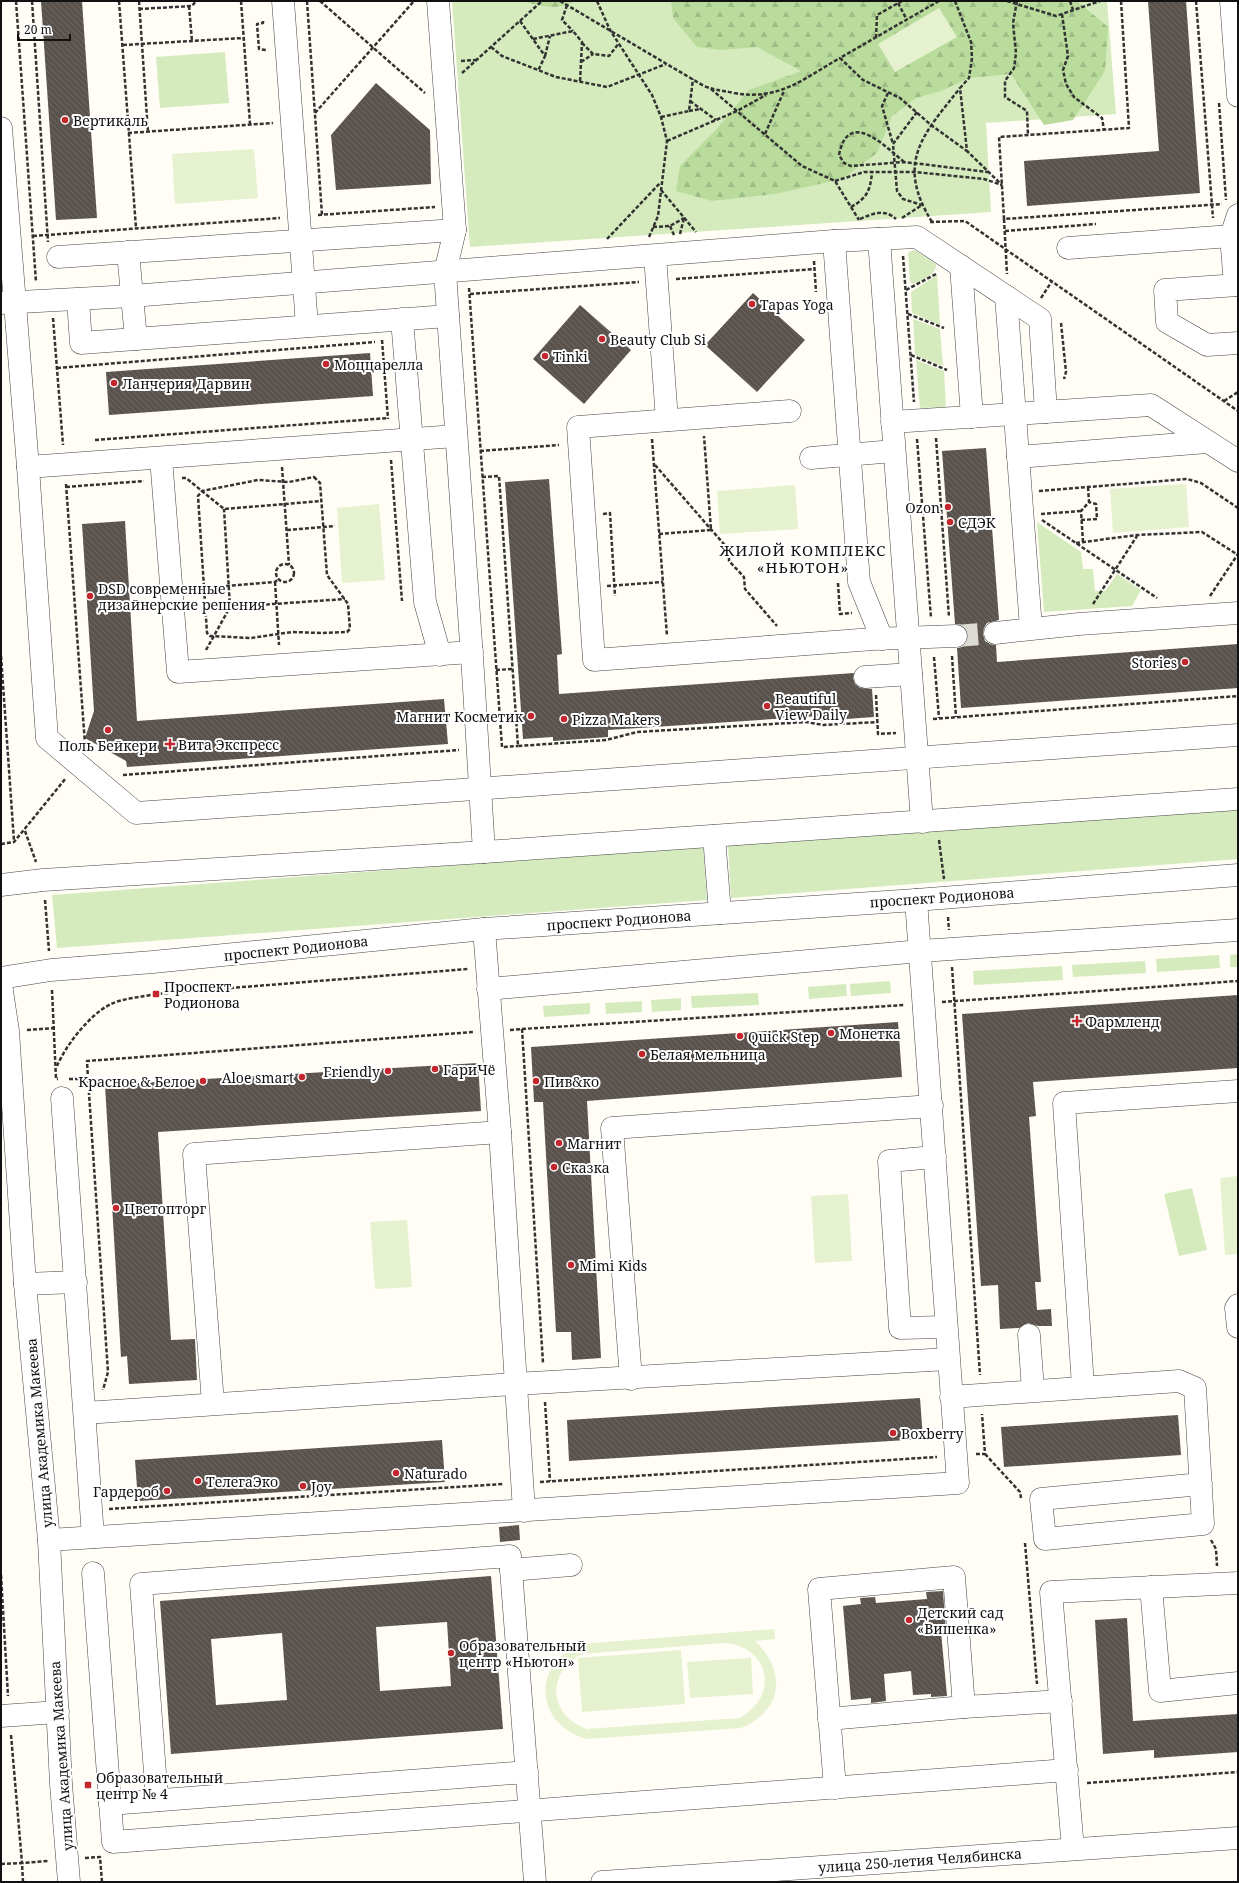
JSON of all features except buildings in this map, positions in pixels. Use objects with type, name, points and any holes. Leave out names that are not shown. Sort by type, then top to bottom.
[{"type":"street","points":[[283,1],[282,123],[300,240],[307,326]]},
{"type":"street","points":[[438,1],[455,230],[445,272],[473,662],[484,852]]},
{"type":"street","points":[[1228,99],[1232,1]]},
{"type":"street","points":[[1,128],[7,303],[28,467],[47,738],[136,813],[1238,735]]},
{"type":"street","points":[[1228,216],[1220,230],[1236,285],[1165,290],[1166,322],[1206,345],[1238,343]]},
{"type":"street","points":[[7,303],[78,300],[713,251],[835,249],[875,239],[900,229],[917,236],[950,269],[1007,287],[1040,319],[1046,412]]},
{"type":"street","points":[[53,250],[132,243],[300,240],[455,230]]},
{"type":"street","points":[[1068,248],[1220,230]]},
{"type":"street","points":[[875,239],[892,422],[917,758],[929,821]]},
{"type":"street","points":[[132,243],[132,296],[136,339]]},
{"type":"street","points":[[835,249],[859,582],[882,639]]},
{"type":"street","points":[[648,256],[659,420]]},
{"type":"street","points":[[950,269],[972,417]]},
{"type":"street","points":[[1007,287],[1021,492],[1028,515],[1031,628]]},
{"type":"street","points":[[78,300],[81,343],[448,316]]},
{"type":"street","points":[[402,319],[425,602],[440,655]]},
{"type":"street","points":[[892,422],[1150,405],[1238,461]]},
{"type":"street","points":[[790,411],[578,427],[594,660],[882,639],[946,637]]},
{"type":"street","points":[[28,467],[456,436]]},
{"type":"street","points":[[1018,457],[1207,442]]},
{"type":"street","points":[[810,458],[894,451]]},
{"type":"street","points":[[161,458],[178,672],[440,655],[473,662]]},
{"type":"street","points":[[995,633],[1031,628],[1238,612]]},
{"type":"street","points":[[865,677],[911,674]]},
{"type":"street","points":[[1,885],[43,880],[484,852],[1238,799]]},
{"type":"street","points":[[714,836],[720,913]]},
{"type":"street","name":"проспект Родионова","points":[[1,978],[51,970],[153,962],[484,929],[916,900],[1238,876]]},
{"type":"street","points":[[49,1540],[93,1530],[524,1511],[958,1483],[948,1359],[921,951],[916,900]]},
{"type":"street","points":[[484,929],[500,1132],[524,1511]]},
{"type":"street","points":[[488,978],[1238,930]]},
{"type":"street","name":"улица Академика Макеева","points":[[1,984],[8,1031],[25,1284],[49,1540],[69,1882]]},
{"type":"street","points":[[1084,1386],[1064,1103],[1238,1091]]},
{"type":"street","points":[[62,1098],[76,1282],[91,1413],[93,1530]]},
{"type":"street","points":[[632,1378],[612,1128],[932,1106]]},
{"type":"street","points":[[212,1403],[194,1154],[500,1132]]},
{"type":"street","points":[[935,1157],[889,1161],[900,1328],[946,1327]]},
{"type":"street","points":[[25,1284],[76,1282]]},
{"type":"street","points":[[1238,1305],[1236,1308],[1238,1327]]},
{"type":"street","points":[[1029,1335],[1033,1390]]},
{"type":"street","points":[[91,1413],[212,1403],[948,1359]]},
{"type":"street","points":[[951,1397],[1084,1386],[1179,1381],[1195,1388],[1201,1484],[1203,1524],[1045,1539],[1041,1499],[1201,1484]]},
{"type":"street","points":[[157,1800],[141,1584],[510,1556],[535,1882]]},
{"type":"street","points":[[512,1570],[571,1565]]},
{"type":"street","points":[[93,1573],[110,1804],[106,1843],[1067,1770]]},
{"type":"street","points":[[835,1788],[819,1589],[954,1578],[964,1708]]},
{"type":"street","points":[[1073,1849],[1051,1592],[1238,1583]]},
{"type":"street","points":[[1151,1587],[1160,1691],[1238,1683]]},
{"type":"street","points":[[829,1719],[1061,1701]]},
{"type":"street","points":[[5,1716],[58,1712]]},
{"type":"street","points":[[110,1804],[527,1772]]},
{"type":"street","name":"улица 250-летия Челябинска","points":[[602,1882],[1238,1838]]},
{"type":"path","points":[[16,1],[36,283]]},
{"type":"path","points":[[32,1],[53,250]]},
{"type":"path","points":[[119,1],[128,133],[132,243]]},
{"type":"path","points":[[138,1],[148,132]]},
{"type":"path","points":[[181,1],[181,6]]},
{"type":"path","points":[[139,9],[192,6],[196,1]]},
{"type":"path","points":[[241,1],[250,124]]},
{"type":"path","points":[[307,1],[322,215]]},
{"type":"path","points":[[320,1],[426,95]]},
{"type":"path","points":[[315,113],[414,1]]},
{"type":"path","points":[[460,75],[542,1]]},
{"type":"path","points":[[560,1],[711,89],[718,92],[752,96],[784,90],[939,1]]},
{"type":"path","points":[[597,1],[610,30],[652,95],[661,117],[667,141],[658,216],[654,227],[648,256]]},
{"type":"path","points":[[876,38],[877,15],[902,1]]},
{"type":"path","points":[[924,210],[916,188],[915,172],[915,164],[920,142],[931,125],[969,78],[972,58],[972,42],[955,1]]},
{"type":"path","points":[[1007,1],[1016,2],[1056,16],[1100,1]]},
{"type":"path","points":[[1070,1],[1073,10]]},
{"type":"path","points":[[1088,1],[1089,5]]},
{"type":"path","points":[[1007,287],[999,137],[1129,128],[1120,1]]},
{"type":"path","points":[[1196,1],[1212,205],[1220,230]]},
{"type":"path","points":[[1016,2],[1013,23],[1016,53],[1014,68],[1005,81],[1005,98],[1027,111],[1028,135]]},
{"type":"path","points":[[898,3],[907,20]]},
{"type":"path","points":[[566,5],[562,20],[593,54],[609,56],[619,43]]},
{"type":"path","points":[[189,6],[192,41]]},
{"type":"path","points":[[1062,14],[1068,56],[1063,70],[1066,84],[1074,98],[1102,118],[1104,130]]},
{"type":"path","points":[[263,16],[263,23],[257,24],[259,49],[266,48],[266,56]]},
{"type":"path","points":[[520,21],[545,56]]},
{"type":"path","points":[[533,39],[573,31]]},
{"type":"path","points":[[538,71],[545,56],[550,36]]},
{"type":"path","points":[[122,45],[243,38]]},
{"type":"path","points":[[580,82],[582,42]]},
{"type":"path","points":[[491,47],[502,56],[556,78],[607,87],[667,64]]},
{"type":"path","points":[[581,63],[593,54]]},
{"type":"path","points":[[840,58],[863,80],[900,98],[931,125],[968,151],[1002,185]]},
{"type":"path","points":[[458,61],[476,60]]},
{"type":"path","points":[[689,111],[693,79]]},
{"type":"path","points":[[960,88],[968,151]]},
{"type":"path","points":[[711,89],[802,166],[835,181],[858,220],[875,239],[900,229],[922,205]]},
{"type":"path","points":[[765,134],[784,90]]},
{"type":"path","points":[[888,93],[882,106],[893,144],[897,191],[903,199],[922,205]]},
{"type":"path","points":[[667,141],[737,111],[768,94]]},
{"type":"path","points":[[1004,219],[1226,204],[1228,99]]},
{"type":"path","points":[[690,101],[716,120]]},
{"type":"path","points":[[661,117],[700,109]]},
{"type":"path","points":[[893,144],[917,112]]},
{"type":"path","points":[[271,116],[282,123]]},
{"type":"path","points":[[128,133],[250,124],[316,121]]},
{"type":"path","points":[[272,130],[282,123]]},
{"type":"path","points":[[904,162],[876,137],[858,132],[847,136],[841,144],[839,155],[844,163],[851,166],[904,162],[988,172]]},
{"type":"path","points":[[835,181],[864,172],[915,172],[984,179],[1002,185]]},
{"type":"path","points":[[851,207],[863,200],[869,187],[872,172]]},
{"type":"path","points":[[586,261],[661,183]]},
{"type":"path","points":[[660,190],[713,251]]},
{"type":"path","points":[[858,220],[878,212],[892,216],[900,229],[916,420],[956,717]]},
{"type":"path","points":[[1220,230],[1228,216]]},
{"type":"path","points":[[1205,217],[1220,230]]},
{"type":"path","points":[[654,227],[670,226],[684,218]]},
{"type":"path","points":[[925,222],[965,221],[1238,410]]},
{"type":"path","points":[[1005,231],[1097,224]]},
{"type":"path","points":[[814,258],[835,249]]},
{"type":"path","points":[[906,290],[950,269]]},
{"type":"path","points":[[468,270],[502,747],[518,746]]},
{"type":"path","points":[[1038,303],[1052,281]]},
{"type":"path","points":[[1,844],[14,842],[25,831],[86,753],[65,464],[51,301]]},
{"type":"path","points":[[908,314],[944,328]]},
{"type":"path","points":[[944,321],[945,335]]},
{"type":"path","points":[[382,340],[402,601]]},
{"type":"path","points":[[911,355],[947,370]]},
{"type":"path","points":[[947,363],[948,378]]},
{"type":"path","points":[[1224,401],[1238,392]]},
{"type":"path","points":[[702,417],[711,530]]},
{"type":"path","points":[[95,440],[388,418]]},
{"type":"path","points":[[659,420],[654,464],[668,654]]},
{"type":"path","points":[[935,432],[946,637],[939,718]]},
{"type":"path","points":[[480,450],[561,445]]},
{"type":"path","points":[[172,590],[274,582],[279,580],[285,582],[291,579],[293,570],[289,565],[281,449]]},
{"type":"path","points":[[654,464],[729,550],[729,561],[744,577],[745,589],[778,627],[780,646]]},
{"type":"path","points":[[314,477],[320,483],[327,575],[348,604],[350,629],[347,632],[278,633],[251,638],[214,636],[207,633],[198,496],[202,491],[258,480],[283,481],[314,477]]},
{"type":"path","points":[[66,487],[186,478],[224,509],[321,501]]},
{"type":"path","points":[[1021,492],[1187,479],[1201,483],[1238,508]]},
{"type":"path","points":[[1083,542],[1081,511],[1089,502],[1088,487]]},
{"type":"path","points":[[1081,520],[1097,519],[1096,504],[1089,502]]},
{"type":"path","points":[[206,650],[230,607],[224,509]]},
{"type":"path","points":[[1028,515],[1081,511]]},
{"type":"path","points":[[584,515],[610,513],[615,596]]},
{"type":"path","points":[[1028,515],[1075,543],[1158,599]]},
{"type":"path","points":[[287,530],[335,526]]},
{"type":"path","points":[[659,534],[711,530]]},
{"type":"path","points":[[1075,543],[1137,535],[1202,532],[1238,554],[1208,599]]},
{"type":"path","points":[[1079,624],[1137,535]]},
{"type":"path","points":[[279,580],[276,574],[278,568],[283,564],[289,565]]},
{"type":"path","points":[[274,582],[280,666]]},
{"type":"path","points":[[589,587],[663,582]]},
{"type":"path","points":[[230,607],[344,599]]},
{"type":"path","points":[[1,656],[14,842]]},
{"type":"path","points":[[473,662],[496,670],[512,669]]},
{"type":"path","points":[[928,719],[1238,696]]},
{"type":"path","points":[[118,772],[124,776],[466,749]]},
{"type":"path","points":[[929,821],[946,897],[951,949],[985,1454],[1020,1492],[1021,1500]]},
{"type":"path","points":[[56,1067],[63,1052],[86,1024],[111,1004],[149,995],[488,978]]},
{"type":"path","points":[[522,1029],[924,1004],[1238,981]]},
{"type":"path","points":[[88,1079],[108,1372],[91,1413]]},
{"type":"path","points":[[93,1530],[105,1510],[985,1454]]},
{"type":"path","points":[[1024,1538],[1039,1702]]},
{"type":"path","points":[[1,1575],[5,1716],[23,1882]]},
{"type":"path","points":[[1,1864],[100,1857],[102,1882]]},
{"type":"green space","points":[[452,1],[1107,1],[1116,114],[986,123],[991,212],[470,247]]},
{"type":"green space","points":[[522,1],[575,1],[562,6],[549,7]]},
{"type":"green space","points":[[671,1],[1077,1],[1108,27],[1105,71],[1073,120],[1044,125],[1011,74],[969,78],[941,91],[916,98],[892,116],[877,153],[842,179],[775,194],[712,201],[676,191],[680,166],[715,131],[749,90],[801,71],[757,47],[721,50],[697,47],[673,18]]},
{"type":"green space","points":[[939,8],[957,37],[895,72],[878,44]]},
{"type":"green space","points":[[225,52],[229,103],[160,108],[156,57]]},
{"type":"green space","points":[[254,149],[258,198],[175,204],[172,154]]},
{"type":"green space","points":[[915,250],[936,264],[936,268],[932,274],[913,284],[910,282],[908,253]]},
{"type":"green space","points":[[937,275],[940,325],[912,313],[911,292]]},
{"type":"green space","points":[[913,319],[940,329],[943,366],[915,355]]},
{"type":"green space","points":[[916,360],[944,371],[946,407],[920,408]]},
{"type":"green space","points":[[1186,484],[1189,527],[1113,533],[1110,489]]},
{"type":"green space","points":[[795,485],[798,529],[720,534],[717,491]]},
{"type":"green space","points":[[379,504],[385,580],[342,583],[337,508]]},
{"type":"green space","points":[[1037,522],[1081,552],[1083,569],[1093,569],[1095,591],[1105,591],[1117,574],[1141,590],[1132,606],[1044,612]]},
{"type":"green space","points":[[1238,807],[1238,859],[731,898],[728,845]]},
{"type":"green space","points":[[703,847],[707,900],[57,948],[52,895]]},
{"type":"green space","points":[[1238,954],[1238,967],[1230,967],[1230,955]]},
{"type":"green space","points":[[1219,955],[1220,968],[1157,972],[1156,959]]},
{"type":"green space","points":[[1145,961],[1146,973],[1073,977],[1072,965]]},
{"type":"green space","points":[[1062,966],[1063,980],[974,985],[973,971]]},
{"type":"green space","points":[[890,981],[891,993],[851,996],[850,984]]},
{"type":"green space","points":[[846,984],[847,996],[809,999],[808,987]]},
{"type":"green space","points":[[758,993],[759,1005],[692,1008],[691,996]]},
{"type":"green space","points":[[681,998],[681,1010],[652,1012],[651,1000]]},
{"type":"green space","points":[[642,1001],[642,1012],[606,1014],[605,1003]]},
{"type":"green space","points":[[590,1003],[590,1014],[544,1017],[543,1006]]},
{"type":"green space","points":[[1238,1176],[1238,1254],[1225,1255],[1220,1178]]},
{"type":"green space","points":[[1192,1188],[1207,1250],[1179,1256],[1164,1194]]},
{"type":"green space","points":[[848,1194],[852,1261],[815,1263],[811,1196]]},
{"type":"green space","points":[[407,1220],[412,1287],[375,1289],[370,1222]]},
{"type":"green space","points":[[774,1629],[775,1639],[755,1641],[765,1653],[772,1665],[776,1677],[776,1689],[772,1701],[765,1711],[755,1721],[741,1728],[587,1739],[570,1732],[557,1721],[549,1708],[546,1694],[547,1680],[553,1666],[564,1654],[580,1644]],"holes":[[[724,1643],[740,1646],[752,1653],[760,1663],[764,1674],[764,1686],[760,1698],[752,1709],[739,1718],[587,1729],[574,1723],[559,1705],[556,1694],[557,1683],[562,1672],[570,1662],[582,1654]]]},
{"type":"green space","points":[[681,1650],[685,1704],[582,1712],[578,1658]]},
{"type":"green space","points":[[751,1658],[753,1694],[690,1698],[687,1662]]},
{"type":"tunnel","points":[[956,636],[995,633]]},
{"type":"place","name":"Вертикаль","points":[[65,120]]},
{"type":"place","name":"Tapas Yoga","points":[[752,304]]},
{"type":"place","name":"Beauty Club Si","points":[[602,339]]},
{"type":"place","name":"Tinki","points":[[545,356]]},
{"type":"place","name":"Моццарелла","points":[[326,364]]},
{"type":"place","name":"Ланчерия Дарвин","points":[[114,383]]},
{"type":"place","name":"Ozon","points":[[948,507]]},
{"type":"place","name":"СДЭК","points":[[950,522]]},
{"type":"place","name":"DSD современные дизайнерские решения","points":[[90,596]]},
{"type":"place","name":"Stories","points":[[1185,662]]},
{"type":"place","name":"Beautiful View Daily","points":[[767,706]]},
{"type":"place","name":"Магнит Косметик","points":[[531,716]]},
{"type":"place","name":"Pizza Makers","points":[[564,719]]},
{"type":"place","name":"Поль Бейкери","points":[[108,730]]},
{"type":"place","name":"Вита Экспресс","points":[[170,744]]},
{"type":"place","name":"Проспект Родионова","points":[[156,994]]},
{"type":"place","name":"Фармленд","points":[[1077,1021]]},
{"type":"place","name":"Монетка","points":[[831,1033]]},
{"type":"place","name":"Quick Step","points":[[740,1036]]},
{"type":"place","name":"Белая мельница","points":[[642,1054]]},
{"type":"place","name":"ГариЧё","points":[[435,1069]]},
{"type":"place","name":"Friendly","points":[[388,1071]]},
{"type":"place","name":"Aloe smart","points":[[302,1077]]},
{"type":"place","name":"Красное & Белое","points":[[203,1081]]},
{"type":"place","name":"Пив&ко","points":[[536,1081]]},
{"type":"place","name":"Магнит","points":[[559,1143]]},
{"type":"place","name":"Сказка","points":[[554,1167]]},
{"type":"place","name":"Цветопторг","points":[[116,1208]]},
{"type":"place","name":"Mimi Kids","points":[[571,1265]]},
{"type":"place","name":"Boxberry","points":[[893,1433]]},
{"type":"place","name":"Naturado","points":[[396,1473]]},
{"type":"place","name":"ТелегаЭко","points":[[198,1481]]},
{"type":"place","name":"Joy","points":[[303,1486]]},
{"type":"place","name":"Гардероб","points":[[167,1491]]},
{"type":"place","name":"Детский сад «Вишенка»","points":[[909,1620]]},
{"type":"place","name":"Образовательный центр «Ньютон»","points":[[451,1653]]},
{"type":"place","name":"Образовательный центр № 4","points":[[88,1785]]},
{"type":"district","name":"ЖИЛОЙ КОМПЛЕКС «НЬЮТОН»","points":[[803,558]]}]
